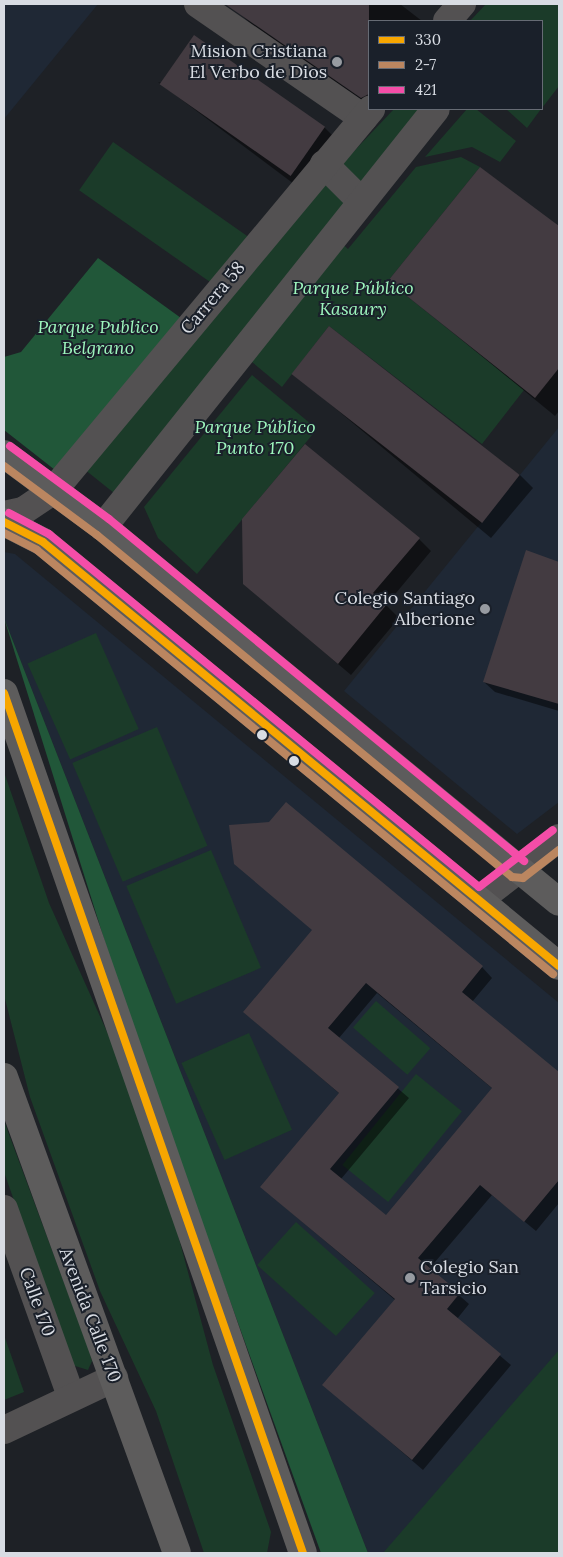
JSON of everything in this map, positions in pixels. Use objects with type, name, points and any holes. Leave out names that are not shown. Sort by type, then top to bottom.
[{"type":"main road","points":[[4,454],[102,526],[559,902]]},
{"type":"main road","points":[[4,522],[43,542],[559,966]]},
{"type":"main road","points":[[4,693],[303,1553]]},
{"type":"main road","points":[[4,745],[42,849],[100,973]]},
{"type":"main road","name":"Avenida Calle 170","points":[[4,1077],[177,1553]]},
{"type":"main road","points":[[127,1413],[194,1553]]},
{"type":"main road","points":[[285,1553],[291,1518]]},
{"type":"street","points":[[198,4],[367,113]]},
{"type":"street","points":[[448,20],[462,4]]},
{"type":"street","points":[[102,526],[435,110]]},
{"type":"street","name":"Carrera 58","points":[[4,515],[23,512],[53,491],[367,113]]},
{"type":"street","points":[[324,164],[362,201]]},
{"type":"street","points":[[479,900],[559,838]]},
{"type":"street","name":"Calle 170","points":[[4,1209],[71,1396]]},
{"type":"street","points":[[4,1430],[71,1396],[114,1378]]},
{"type":"shaded area","points":[[4,4],[98,4],[4,119]]},
{"type":"shaded area","name":"Colegio Santiago Alberione","points":[[559,427],[559,802],[517,834],[344,691]]},
{"type":"shaded area","name":"Colegio San Tarsicio","points":[[4,552],[15,554],[559,1003],[559,1553],[368,1553],[4,618]]},
{"type":"green space","points":[[486,4],[559,4],[559,86],[543,107],[543,20],[471,20]]},
{"type":"green space","points":[[393,110],[425,110],[360,183],[339,167]]},
{"type":"green space","points":[[466,110],[477,110],[516,141],[500,162],[472,147],[425,157]]},
{"type":"green space","points":[[507,110],[540,110],[527,128]]},
{"type":"green space","points":[[113,142],[251,239],[218,287],[79,190]]},
{"type":"green space","name":"Parque Público Kasaury","points":[[461,157],[480,167],[388,281],[524,390],[482,444],[329,326],[282,387],[246,357],[333,236],[348,249],[416,167]]},
{"type":"green space","points":[[325,181],[349,202],[119,497],[84,469]]},
{"type":"green space","name":"Parque Publico Belgrano","points":[[98,258],[181,318],[55,470],[4,430],[4,357],[21,352]]},
{"type":"green space","name":"Parque Público Punto 170","points":[[252,375],[317,429],[197,574],[158,538],[144,507]]},
{"type":"green space","points":[[4,618],[368,1553],[321,1553],[133,1032]]},
{"type":"green space","points":[[96,633],[139,729],[70,759],[27,664]]},
{"type":"green space","points":[[157,727],[207,846],[123,882],[72,763]]},
{"type":"green space","points":[[4,772],[49,903],[112,1043],[175,1224],[213,1365],[271,1532],[267,1553],[204,1553],[156,1411],[100,1291],[30,1097],[4,995]]},
{"type":"green space","points":[[211,850],[261,968],[176,1004],[126,886]]},
{"type":"green space","points":[[376,1001],[430,1048],[407,1075],[353,1027]]},
{"type":"green space","points":[[249,1033],[292,1130],[225,1160],[181,1063]]},
{"type":"green space","points":[[416,1074],[462,1111],[388,1202],[342,1165]]},
{"type":"green space","points":[[4,1121],[88,1347],[92,1361],[88,1370],[72,1365],[4,1172]]},
{"type":"green space","points":[[296,1222],[375,1293],[336,1336],[257,1265]]},
{"type":"green space","points":[[4,1335],[24,1392],[4,1400]]},
{"type":"green space","points":[[559,1350],[559,1553],[383,1553]]},
{"type":"building","name":"Mision Cristiana El Verbo de Dios","points":[[225,4],[369,4],[368,94],[361,98]]},
{"type":"building","points":[[194,35],[325,127],[291,176],[160,84]]},
{"type":"building","points":[[480,167],[559,226],[559,368],[535,398],[388,281]]},
{"type":"building","points":[[329,326],[520,475],[482,523],[291,374]]},
{"type":"building","points":[[305,444],[420,538],[373,593],[387,604],[338,664],[243,584],[242,519]]},
{"type":"building","points":[[526,550],[559,562],[559,704],[483,682]]},
{"type":"building","points":[[286,802],[483,966],[462,992],[559,1072],[559,1180],[524,1222],[480,1185],[418,1258],[460,1293],[447,1309],[501,1354],[412,1460],[322,1385],[395,1299],[260,1187],[339,1093],[243,1012],[312,930],[234,864],[229,825],[269,822]],"holes":[[[366,983],[492,1088],[386,1215],[330,1169],[399,1087],[328,1028]]]},
{"type":"transit line","name":"421","points":[[10,446],[109,519],[524,861]]},
{"type":"transit line","name":"2-7","points":[[4,466],[97,535],[512,877],[523,878],[559,850]]},
{"type":"transit line","name":"421","points":[[9,513],[49,534],[479,887],[553,830]]},
{"type":"transit line","name":"330","points":[[4,522],[43,542],[559,966]]},
{"type":"transit line","name":"2-7","points":[[4,533],[37,550],[553,974]]},
{"type":"transit line","name":"330","points":[[4,693],[303,1553]]},
{"type":"place","name":"Mision Cristiana El Verbo de Dios","points":[[337,62]]},
{"type":"place","name":"Colegio Santiago Alberione","points":[[485,609]]},
{"type":"place","name":"Colegio San Tarsicio","points":[[410,1278]]}]
